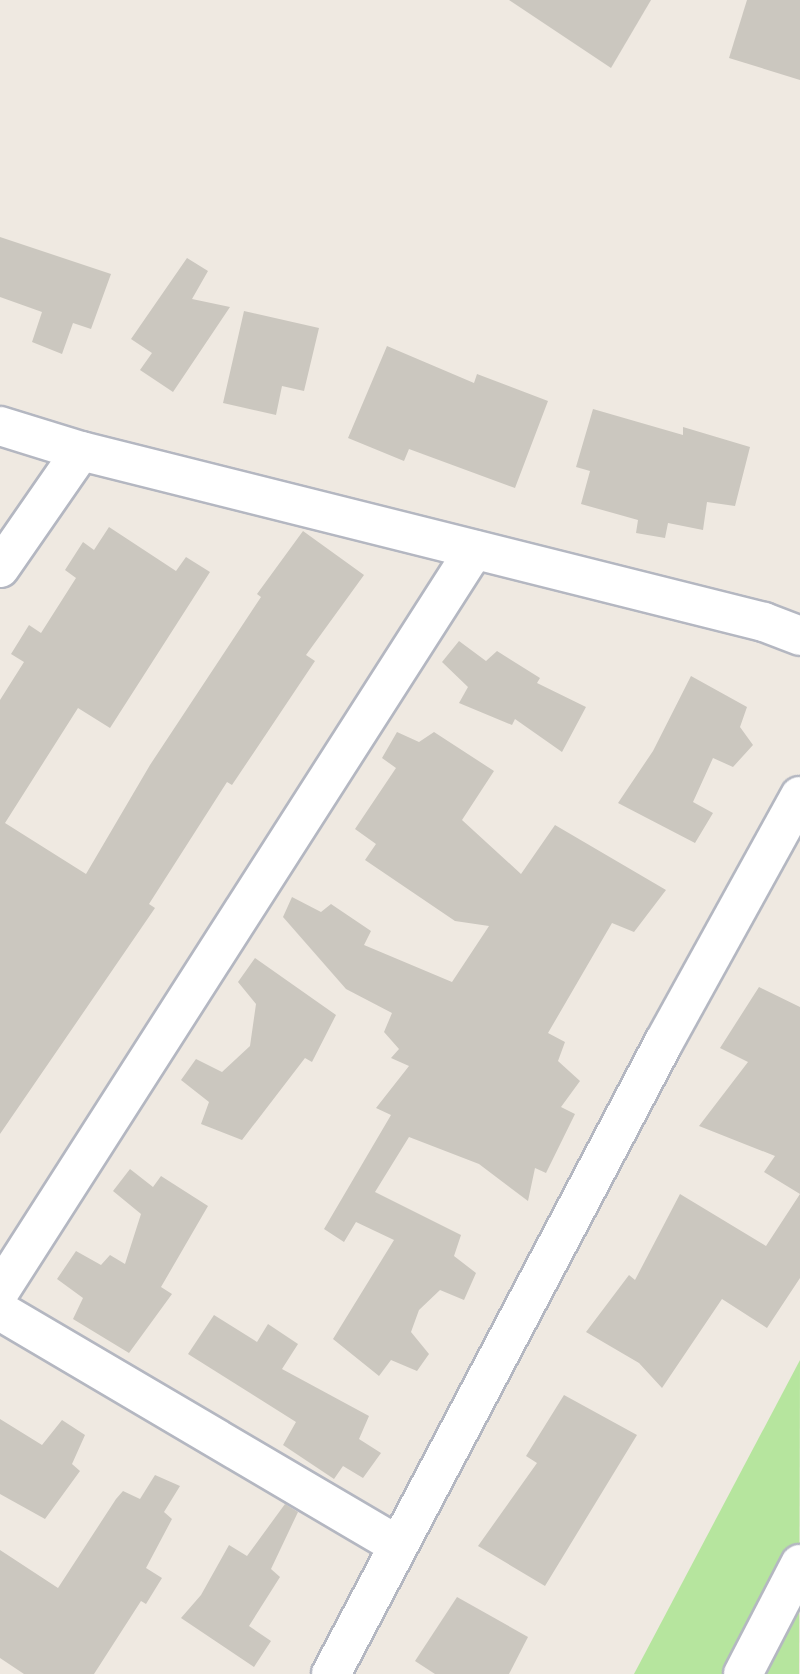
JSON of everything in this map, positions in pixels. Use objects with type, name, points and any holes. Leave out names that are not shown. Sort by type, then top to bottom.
[{"type":"street","points":[[0,426],[81,452],[764,622],[800,636]]},
{"type":"street","points":[[0,568],[81,452]]},
{"type":"street","points":[[0,1291],[474,550]]},
{"type":"street","points":[[331,1674],[664,1041],[800,796]]},
{"type":"street","points":[[0,1311],[398,1545]]},
{"type":"street","points":[[743,1674],[800,1564]]},
{"type":"green space","points":[[800,1360],[799,1674],[634,1674]]},
{"type":"building","points":[[509,0],[651,0],[611,68]]},
{"type":"building","points":[[747,0],[800,0],[800,80],[729,58]]},
{"type":"building","points":[[0,237],[111,274],[91,329],[73,323],[62,354],[32,342],[42,312],[0,297]]},
{"type":"building","points":[[187,258],[208,271],[192,299],[230,307],[173,392],[140,370],[152,353],[131,339]]},
{"type":"building","points":[[244,311],[319,328],[304,391],[282,386],[276,415],[223,403]]},
{"type":"building","points":[[387,346],[474,383],[477,374],[548,401],[515,488],[409,449],[404,461],[348,438]]},
{"type":"building","points":[[593,409],[683,435],[683,427],[750,447],[735,506],[707,502],[703,530],[668,523],[665,538],[636,533],[638,520],[581,504],[590,471],[576,467]]},
{"type":"building","points":[[109,527],[176,571],[186,557],[210,572],[110,728],[78,708],[5,823],[86,874],[150,765],[261,597],[257,594],[303,531],[364,575],[306,655],[315,661],[232,785],[227,782],[149,904],[155,908],[0,1134],[0,700],[24,662],[11,654],[29,625],[41,633],[76,578],[65,570],[83,542],[94,550]]},
{"type":"building","points":[[459,641],[486,661],[497,651],[540,678],[537,683],[586,707],[562,752],[515,719],[512,725],[459,703],[468,687],[442,662]]},
{"type":"building","points":[[691,676],[747,707],[740,727],[753,745],[733,767],[713,758],[693,802],[713,813],[695,843],[618,803],[653,751]]},
{"type":"building","points":[[397,732],[419,742],[434,732],[494,771],[462,820],[521,874],[555,825],[666,890],[634,932],[612,923],[548,1033],[565,1042],[558,1061],[580,1081],[561,1107],[575,1114],[546,1173],[535,1168],[528,1201],[479,1164],[409,1137],[375,1192],[461,1235],[454,1256],[476,1273],[464,1300],[440,1290],[419,1310],[411,1332],[429,1354],[417,1371],[391,1360],[379,1376],[333,1339],[394,1240],[356,1222],[344,1242],[324,1229],[391,1115],[376,1108],[409,1066],[391,1058],[399,1049],[384,1032],[392,1013],[346,989],[283,917],[292,897],[321,912],[331,904],[371,931],[364,945],[452,982],[489,926],[455,921],[365,860],[376,844],[355,829],[396,768],[382,758]]},
{"type":"building","points":[[255,958],[336,1015],[312,1062],[305,1058],[242,1140],[201,1124],[209,1102],[181,1080],[196,1059],[222,1072],[250,1046],[256,1004],[238,982]]},
{"type":"building","points":[[759,987],[800,1007],[800,1194],[764,1172],[775,1156],[699,1126],[748,1062],[720,1048]]},
{"type":"building","points":[[130,1169],[153,1187],[161,1176],[208,1206],[161,1287],[172,1294],[129,1353],[73,1319],[83,1298],[57,1279],[76,1251],[101,1265],[110,1255],[125,1264],[141,1214],[113,1191]]},
{"type":"building","points":[[680,1194],[766,1246],[800,1194],[800,1278],[767,1328],[722,1299],[662,1388],[639,1363],[586,1332],[629,1275],[635,1280]]},
{"type":"building","points":[[214,1315],[257,1342],[268,1324],[298,1344],[282,1369],[369,1416],[359,1439],[381,1453],[363,1478],[343,1466],[334,1479],[283,1445],[296,1422],[188,1354]]},
{"type":"building","points":[[564,1395],[637,1435],[545,1586],[478,1546],[537,1463],[526,1456]]},
{"type":"building","points":[[0,1419],[42,1445],[62,1420],[85,1435],[72,1464],[80,1471],[45,1519],[0,1494]]},
{"type":"building","points":[[155,1475],[180,1486],[164,1512],[172,1519],[146,1568],[162,1578],[146,1604],[141,1601],[94,1674],[24,1674],[0,1658],[0,1550],[58,1588],[116,1499],[123,1491],[140,1499]]},
{"type":"building","points":[[285,1504],[298,1512],[271,1569],[280,1577],[249,1626],[271,1641],[254,1667],[181,1618],[201,1595],[229,1545],[247,1556]]},
{"type":"building","points":[[457,1597],[528,1637],[509,1674],[435,1674],[415,1661]]}]
